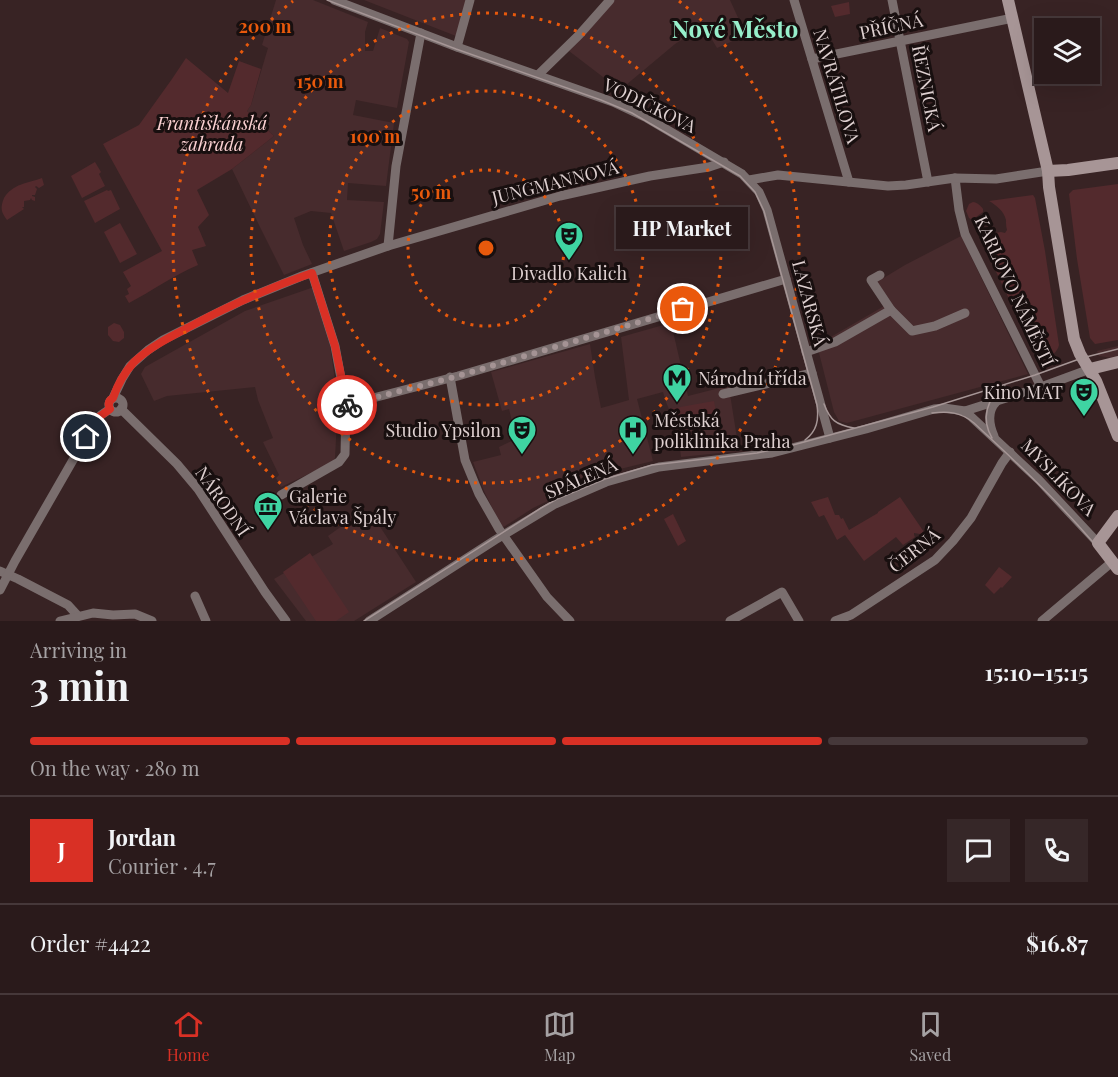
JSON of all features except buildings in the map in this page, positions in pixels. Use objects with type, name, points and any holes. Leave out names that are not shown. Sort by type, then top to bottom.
[{"type":"main road","name":"KARLOVO NÁMĚSTÍ","points":[[1008,0],[1048,171],[1072,330],[1078,350],[1090,369],[1118,362]]},
{"type":"main road","points":[[1048,171],[1118,163]]},
{"type":"main road","points":[[1090,369],[1118,436]]},
{"type":"main road","points":[[1098,543],[1118,516]]},
{"type":"main road","name":"MYSLÍKOVA","points":[[1098,543],[1115,565]]},
{"type":"street","name":"VODIČKOVA","points":[[334,0],[457,47],[613,102],[647,118],[724,162],[749,180]]},
{"type":"street","points":[[457,47],[470,0]]},
{"type":"street","points":[[538,75],[579,35],[610,0]]},
{"type":"street","name":"NAVRÁTILOVA","points":[[794,0],[849,182]]},
{"type":"street","name":"ŘEZNICKÁ","points":[[892,0],[928,182]]},
{"type":"street","name":"PŘÍČNÁ","points":[[812,59],[1012,18]]},
{"type":"street","points":[[388,246],[396,166],[421,33]]},
{"type":"street","name":"JUNGMANNOVÁ","points":[[113,398],[124,375],[134,362],[163,340],[243,300],[312,273],[388,246],[560,196],[724,162]]},
{"type":"street","points":[[749,180],[778,175],[888,186],[955,178],[996,178],[1048,171]]},
{"type":"street","name":"KARLOVO NÁMĚSTÍ","points":[[955,178],[965,234],[1041,387],[1090,369]]},
{"type":"street","name":"LAZARSKÁ","points":[[749,180],[759,192],[767,210],[830,438]]},
{"type":"street","points":[[281,495],[339,462],[345,454],[346,405],[335,346],[312,273]]},
{"type":"street","points":[[880,275],[872,280],[891,310],[912,331],[935,326],[965,313]]},
{"type":"street","points":[[346,405],[786,279]]},
{"type":"street","points":[[806,352],[835,342],[891,310]]},
{"type":"street","points":[[723,394],[812,373]]},
{"type":"street","points":[[450,377],[465,460],[479,494],[547,597],[570,621]]},
{"type":"street","name":"SPÁLENÁ","points":[[369,621],[558,502],[606,482],[665,466],[764,454],[934,409],[965,411],[1041,387]]},
{"type":"street","points":[[113,398],[122,401],[121,409],[116,412],[110,409],[109,403],[113,398]]},
{"type":"street","name":"MYSLÍKOVA","points":[[996,440],[990,426],[990,417],[992,407],[998,401]]},
{"type":"street","points":[[0,590],[4,572],[96,420],[110,409]]},
{"type":"street","name":"NÁRODNÍ","points":[[121,409],[177,464],[198,489],[286,621]]},
{"type":"street","name":"MYSLÍKOVA","points":[[965,411],[1051,492],[1098,543]]},
{"type":"street","name":"ČERNÁ","points":[[835,621],[850,615],[935,560],[971,518],[1010,452]]},
{"type":"street","points":[[1042,621],[1115,565]]},
{"type":"street","points":[[4,572],[68,605],[78,618]]},
{"type":"street","points":[[730,621],[782,592],[800,621]]},
{"type":"street","points":[[195,596],[206,621]]},
{"type":"street","points":[[60,621],[93,613],[135,614],[152,621]]},
{"type":"shaded area","points":[[276,0],[313,0],[368,22],[365,32],[365,51],[373,51],[380,28],[407,39],[409,42],[397,108],[356,100],[353,115],[394,123],[386,186],[348,183],[347,200],[384,202],[380,234],[371,242],[344,251],[331,213],[311,211],[294,218],[312,264],[284,275],[232,169],[274,136],[247,111],[251,105],[268,48],[262,45]]},
{"type":"shaded area","points":[[364,0],[466,0],[456,36]]},
{"type":"shaded area","points":[[615,0],[730,0],[745,33],[717,48],[704,26],[675,44],[620,90],[569,51]]},
{"type":"shaded area","points":[[961,236],[1028,374],[847,423],[839,421],[834,412],[817,345],[891,302],[877,282]]},
{"type":"shaded area","points":[[314,287],[327,325],[338,401],[335,458],[332,463],[281,487],[276,478],[279,475],[263,442],[273,438],[255,387],[167,396],[154,401],[141,374],[145,367],[245,311]]},
{"type":"shaded area","points":[[674,322],[672,327],[688,396],[743,382],[744,384],[755,383],[730,394],[739,451],[681,457],[678,431],[663,392],[637,399],[653,461],[620,469],[550,500],[502,528],[473,462],[501,455],[499,447],[516,439],[509,409],[502,411],[491,372],[590,344],[601,408],[612,405],[629,400],[621,337]]},
{"type":"shaded area","points":[[1118,346],[1118,357],[1099,356],[1097,351]]},
{"type":"shaded area","points":[[360,513],[367,524],[375,519],[416,582],[354,621],[306,621],[274,579],[333,544],[328,536]]},
{"type":"green space","points":[[849,2],[850,14],[835,17],[831,6]]},
{"type":"green space","name":"Františkánská zahrada","points":[[186,58],[228,93],[239,61],[261,69],[251,105],[247,111],[274,136],[232,169],[197,190],[209,215],[198,227],[206,246],[192,250],[198,265],[129,303],[125,296],[129,294],[127,289],[131,286],[123,272],[162,251],[103,144],[139,125]]},
{"type":"green space","points":[[95,162],[105,186],[82,198],[71,176]]},
{"type":"green space","points":[[42,178],[44,185],[39,188],[36,186],[35,195],[32,195],[35,201],[31,198],[24,201],[24,207],[22,207],[24,209],[7,220],[2,207],[8,193],[21,185]]},
{"type":"green space","points":[[1118,184],[1118,340],[1095,344],[1090,338],[1069,194],[1073,190]]},
{"type":"green space","points":[[111,190],[120,209],[95,223],[84,201]]},
{"type":"green space","points":[[1033,195],[1045,251],[1059,345],[1054,354],[1044,358],[1037,357],[977,232],[1005,233],[1007,230],[1003,214],[989,201]]},
{"type":"green space","points":[[973,202],[980,205],[983,212],[972,220],[966,211],[969,204]]},
{"type":"green space","points":[[120,223],[137,254],[120,263],[104,232]]},
{"type":"green space","points":[[114,323],[120,325],[124,332],[124,338],[119,342],[113,341],[108,335],[108,327]]},
{"type":"green space","points":[[714,401],[717,418],[715,416],[702,423],[677,428],[669,409]]},
{"type":"green space","points":[[828,497],[835,515],[843,518],[849,530],[900,497],[924,532],[914,533],[915,537],[903,545],[896,537],[864,561],[845,535],[837,540],[824,515],[819,517],[811,502]]},
{"type":"green space","points":[[673,514],[686,541],[678,546],[664,519]]},
{"type":"green space","points":[[310,553],[349,612],[336,621],[316,621],[283,572]]},
{"type":"green space","points":[[999,567],[1012,577],[994,594],[985,585]]},
{"type":"tram line","points":[[327,0],[632,113],[740,176],[755,192],[764,211],[817,405],[816,425],[805,440]]},
{"type":"tram line","points":[[364,621],[541,508],[605,479],[652,465],[757,453],[793,445],[933,407],[1082,358],[1118,349]]},
{"type":"tram line","points":[[992,438],[987,424],[987,409],[993,397],[1005,386]]},
{"type":"tram line","points":[[824,404],[834,421],[854,428]]},
{"type":"tram line","points":[[932,413],[954,413],[974,423],[1067,514],[1118,573]]},
{"type":"way so far","points":[[347,405],[458,376],[683,309]]},
{"type":"place","name":"Divadlo Kalich","points":[[569,262]]},
{"type":"place","name":"HP Market","points":[[683,309]]},
{"type":"place","name":"Národní třída","points":[[677,404]]},
{"type":"place","name":"Kino MAT","points":[[1084,418]]},
{"type":"place","name":"Studio Ypsilon","points":[[522,456]]},
{"type":"place","name":"Městská poliklinika Praha","points":[[633,456]]},
{"type":"place","name":"Galerie Václava Špály","points":[[268,532]]},
{"type":"district","name":"Nové Město","points":[[735,28]]},
{"type":"route","points":[[86,437],[96,420],[110,409],[110,401],[128,370],[148,350],[163,340],[243,300],[312,273],[331,330],[347,405]]}]
